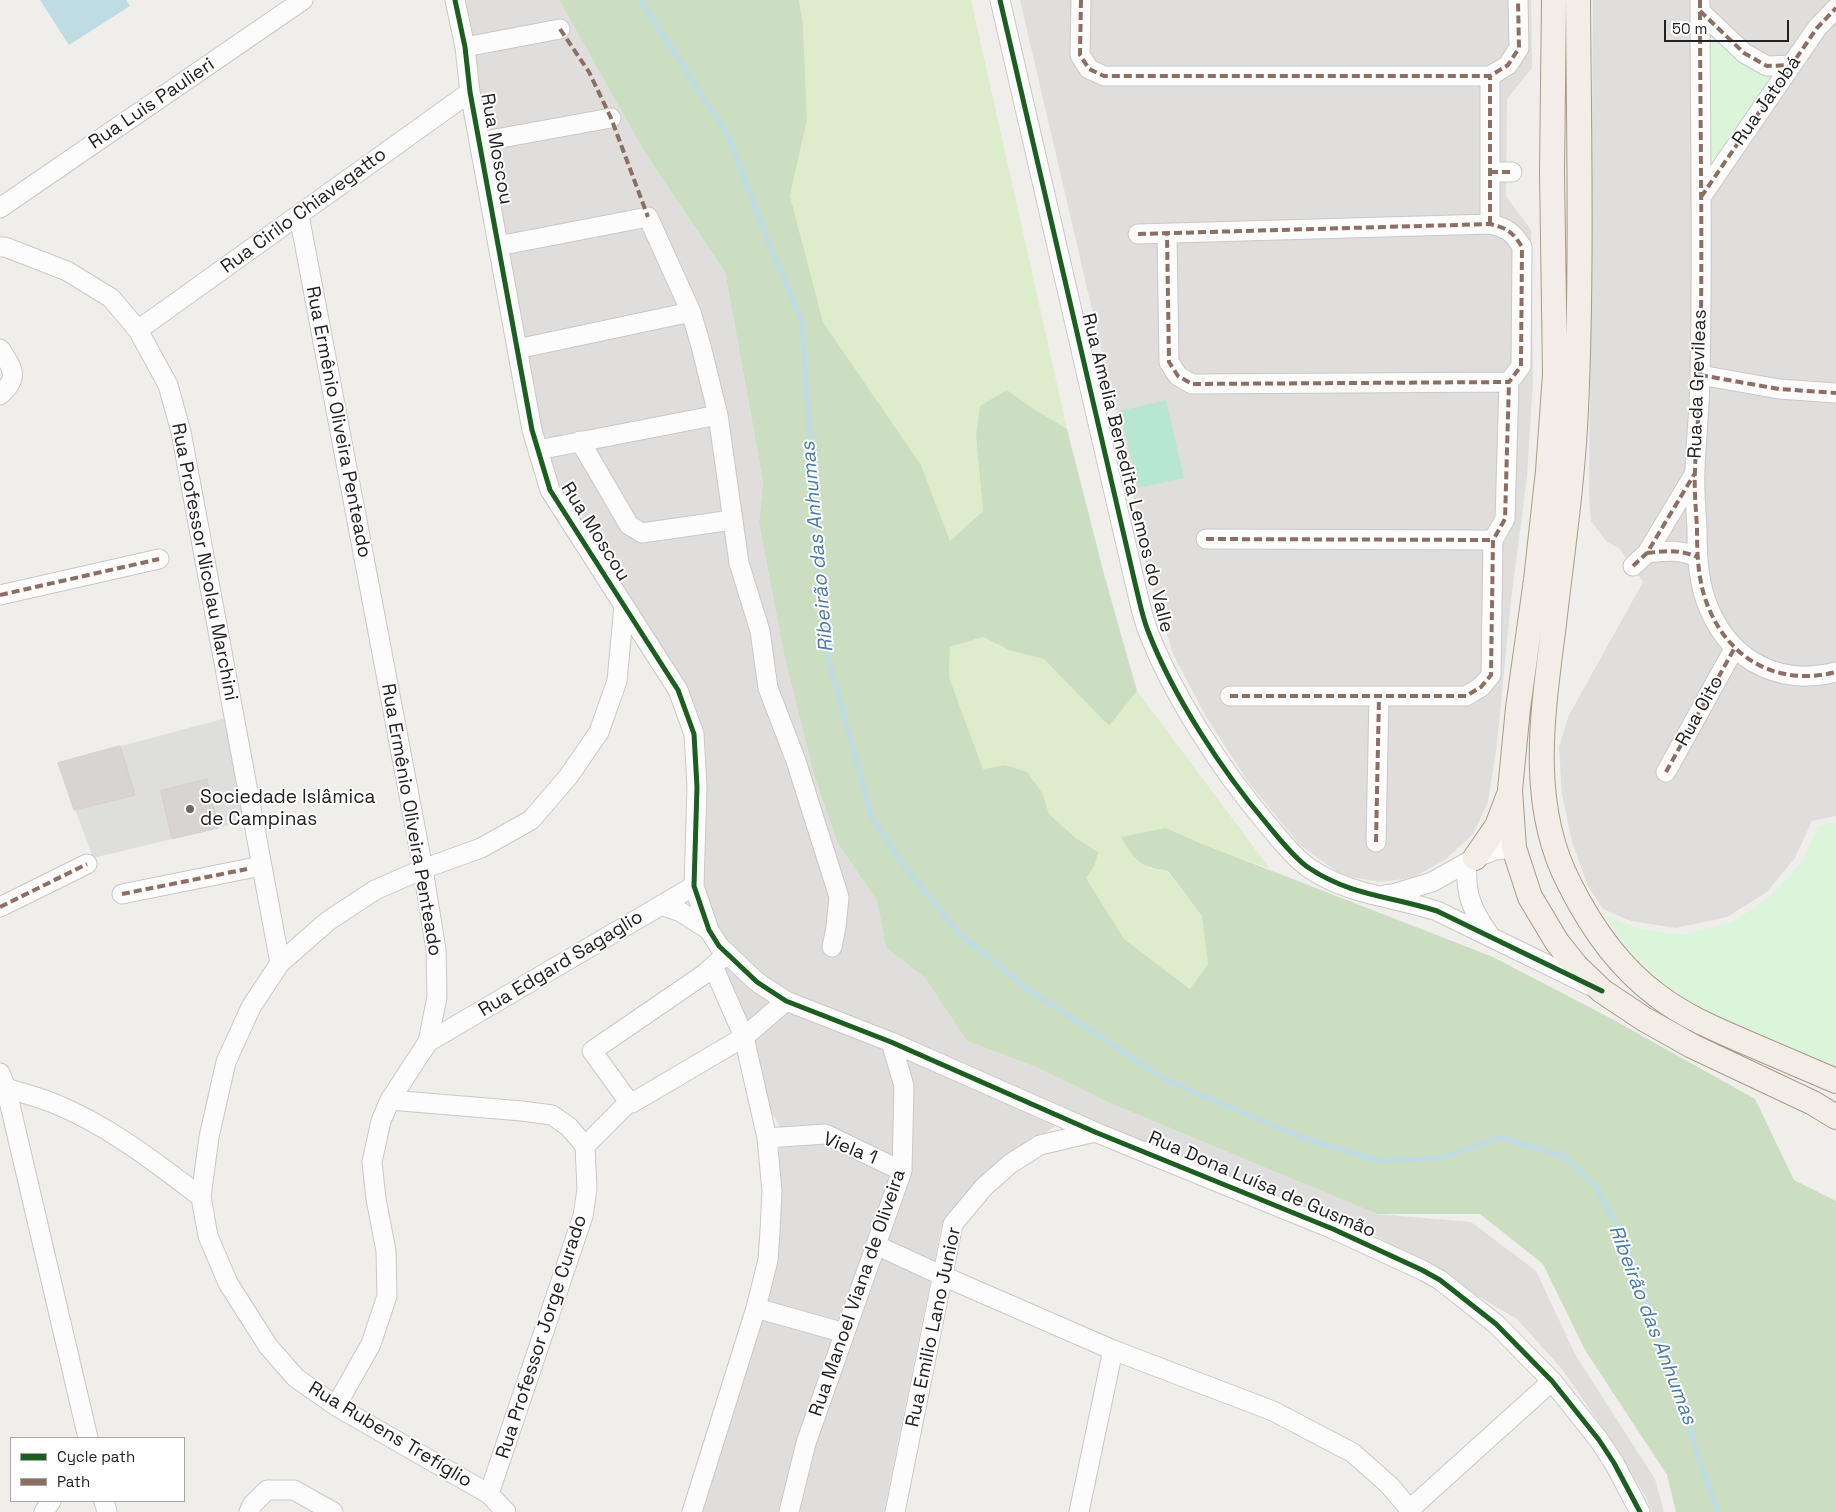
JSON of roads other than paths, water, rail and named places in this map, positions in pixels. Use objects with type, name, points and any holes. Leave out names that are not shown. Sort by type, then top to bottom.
[{"type":"main road","points":[[1554,0],[1552,172],[1555,374],[1547,481],[1536,580],[1518,708],[1510,790],[1514,848],[1530,897],[1557,942],[1577,967],[1602,991],[1644,1019],[1692,1046],[1812,1103],[1836,1117]]},
{"type":"main road","points":[[1578,0],[1580,309],[1576,413],[1568,506],[1542,726],[1541,781],[1551,837],[1569,884],[1594,926],[1624,966],[1657,996],[1698,1022],[1836,1081]]},
{"type":"main road","points":[[1471,860],[1497,826],[1510,790]]},
{"type":"main road","points":[[1514,848],[1538,848],[1550,854],[1562,869]]},
{"type":"street","name":"Rua Luis Paulieri","points":[[0,208],[303,0]]},
{"type":"street","name":"Rua Moscou","points":[[455,0],[465,47],[470,92],[532,430],[550,490],[678,690],[694,734],[697,787],[694,886],[709,930],[719,946],[757,982],[786,1001]]},
{"type":"street","name":"Rua Amelia Benedita Lemos do Valle","points":[[1000,0],[1135,583],[1148,630],[1169,678],[1204,736],[1250,804],[1307,867],[1338,884],[1375,897],[1416,904],[1437,911],[1602,991]]},
{"type":"street","points":[[1081,0],[1080,55],[1089,69],[1104,76],[1490,76],[1508,65],[1519,48],[1518,0]]},
{"type":"street","points":[[1700,6],[1744,53],[1767,66],[1792,65]]},
{"type":"street","name":"Rua da Grevileas","points":[[1700,6],[1700,375],[1695,473],[1698,557],[1702,587],[1709,610],[1719,631],[1734,649],[1757,665],[1785,675],[1818,676],[1836,672]]},
{"type":"street","name":"Rua Jatobá","points":[[1701,197],[1817,28],[1836,8]]},
{"type":"street","points":[[465,47],[560,29]]},
{"type":"street","points":[[1490,76],[1490,224]]},
{"type":"street","name":"Rua Cirilo Chiavegatto","points":[[138,330],[470,92]]},
{"type":"street","points":[[479,142],[611,118]]},
{"type":"street","points":[[1490,172],[1512,172]]},
{"type":"street","name":"Rua Ermênio Oliveira Penteado","points":[[299,215],[436,950],[437,996],[428,1042],[390,1100],[381,1121],[372,1162],[376,1199],[386,1251],[387,1296],[371,1344],[336,1406]]},
{"type":"street","points":[[498,246],[648,217],[692,312],[718,415],[739,564],[760,631],[768,688],[796,761],[839,897],[832,947]]},
{"type":"street","points":[[1138,234],[1490,224],[1503,227],[1516,236],[1522,247],[1521,366],[1509,382],[1506,519],[1493,540],[1490,674],[1481,687],[1466,696],[1230,696]]},
{"type":"street","points":[[1167,234],[1169,362],[1178,376],[1192,384],[1509,382]]},
{"type":"street","name":"Rua Professor Nicolau Marchini","points":[[0,247],[5,247],[67,271],[111,298],[138,330],[168,385],[181,432],[280,963]]},
{"type":"street","points":[[517,349],[692,312]]},
{"type":"street","points":[[0,349],[12,367],[13,379],[9,387],[0,395]]},
{"type":"street","points":[[1700,375],[1779,389],[1836,393]]},
{"type":"street","points":[[538,450],[718,415]]},
{"type":"street","points":[[580,441],[629,526],[642,533],[732,520]]},
{"type":"street","points":[[1633,566],[1647,553],[1695,473]]},
{"type":"street","points":[[1206,539],[1493,540]]},
{"type":"street","points":[[1647,553],[1669,550],[1685,552],[1698,557]]},
{"type":"street","points":[[0,595],[159,559]]},
{"type":"street","name":"Rua Rubens Trefíglio","points":[[506,1512],[489,1494],[336,1406],[296,1378],[268,1346],[228,1283],[208,1236],[201,1197],[209,1137],[226,1062],[251,1007],[280,963],[328,921],[375,890],[422,869],[482,848],[531,820],[568,777],[599,732],[617,681],[624,606]]},
{"type":"street","name":"Rua Oito","points":[[1666,772],[1734,649]]},
{"type":"street","points":[[1376,842],[1379,696]]},
{"type":"street","points":[[1375,897],[1432,882],[1471,860],[1495,850],[1514,848]]},
{"type":"street","points":[[1471,860],[1466,881],[1468,897],[1476,916],[1490,937]]},
{"type":"street","points":[[0,907],[87,864]]},
{"type":"street","points":[[122,894],[261,866]]},
{"type":"street","name":"Rua Edgard Sagaglio","points":[[428,1042],[694,886]]},
{"type":"street","points":[[661,905],[681,912],[709,930]]},
{"type":"street","points":[[629,1102],[592,1051],[717,963],[744,1037],[767,1138],[772,1191],[768,1260],[756,1308],[692,1512]]},
{"type":"street","points":[[390,1100],[552,1115],[569,1127],[585,1146],[629,1102],[632,1103],[744,1037],[786,1001]]},
{"type":"street","name":"Rua Dona Luísa de Gusmão","points":[[786,1001],[891,1042],[1095,1132],[1333,1229],[1422,1270],[1457,1292],[1496,1324],[1552,1381],[1599,1440],[1614,1463],[1640,1512]]},
{"type":"street","name":"Rua Manoel Viana de Oliveira","points":[[789,1512],[806,1443],[902,1171],[904,1086],[891,1042]]},
{"type":"street","points":[[2,1083],[54,1104],[100,1126],[142,1153],[201,1197]]},
{"type":"street","points":[[2,1083],[88,1437]]},
{"type":"street","name":"Rua Emilio Lano Junior","points":[[895,1512],[953,1224],[984,1187],[1010,1164],[1040,1145],[1095,1132]]},
{"type":"street","name":"Viela 1","points":[[767,1138],[825,1134],[902,1171]]},
{"type":"street","name":"Rua Professor Jorge Curado","points":[[489,1494],[584,1216],[587,1189],[585,1146]]},
{"type":"street","points":[[876,1245],[1113,1350],[1273,1411],[1353,1453],[1389,1485],[1411,1511],[1552,1381]]},
{"type":"street","points":[[756,1308],[845,1333]]},
{"type":"street","points":[[1079,1512],[1113,1350]]},
{"type":"street","points":[[249,1512],[252,1505],[267,1490],[294,1490],[333,1512]]},
{"type":"water","points":[[40,0],[126,0],[130,6],[69,45]]},
{"type":"waterway","name":"Ribeirão das Anhumas","points":[[640,0],[728,135],[764,231],[802,322],[813,532],[828,658],[872,818],[903,865],[960,934],[1025,987],[1164,1079],[1303,1138],[1380,1161],[1441,1158],[1501,1137],[1566,1157],[1595,1186],[1626,1244],[1672,1370],[1697,1453],[1718,1512]]},
{"type":"place","name":"Sociedade Islâmica de Campinas","points":[[190,809]]}]
